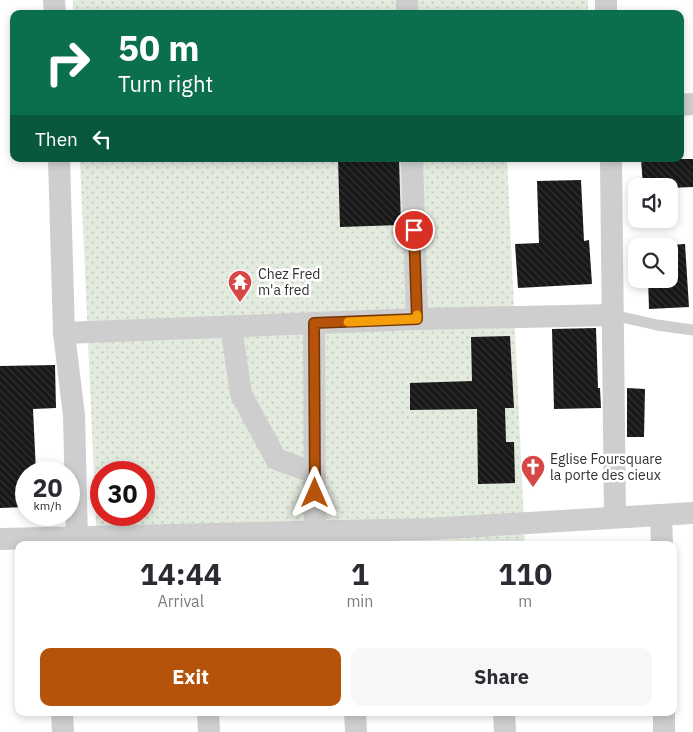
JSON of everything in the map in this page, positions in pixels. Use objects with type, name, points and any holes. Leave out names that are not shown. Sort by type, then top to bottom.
[{"type":"street","points":[[59,162],[64,333],[74,416],[64,540]]},
{"type":"street","points":[[412,162],[417,319]]},
{"type":"street","points":[[611,162],[616,517]]},
{"type":"street","points":[[64,333],[417,319],[613,315]]},
{"type":"street","points":[[314,323],[315,531]]},
{"type":"street","points":[[232,326],[241,394],[276,459],[314,474]]},
{"type":"street","points":[[0,539],[64,540],[429,528],[693,513]]},
{"type":"street","points":[[661,515],[662,541]]},
{"type":"street","points":[[62,716],[63,732]]},
{"type":"street","points":[[208,716],[209,732]]},
{"type":"street","points":[[355,716],[356,732]]},
{"type":"street","points":[[504,716],[505,732]]},
{"type":"street","points":[[664,716],[664,732]]},
{"type":"lane","points":[[613,315],[657,325],[693,330]]},
{"type":"shaded area","points":[[73,0],[588,0],[588,10],[73,10]]},
{"type":"shaded area","points":[[80,162],[507,162],[525,541],[97,541],[96,526],[155,526],[155,461],[93,461]]},
{"type":"building","points":[[684,159],[693,159],[693,187],[678,188],[678,178],[642,178],[641,162],[684,162]]},
{"type":"building","points":[[338,162],[399,162],[401,225],[340,227]]},
{"type":"building","points":[[581,180],[584,241],[589,240],[592,284],[518,288],[515,244],[539,243],[537,181]]},
{"type":"building","points":[[678,244],[685,244],[689,307],[649,309],[648,288],[678,288]]},
{"type":"building","points":[[596,328],[598,388],[600,388],[601,408],[554,409],[552,329]]},
{"type":"building","points":[[510,336],[514,408],[505,408],[506,442],[514,442],[515,483],[478,484],[477,409],[410,410],[410,383],[472,381],[471,337]]},
{"type":"building","points":[[55,365],[56,408],[33,409],[35,461],[15,461],[15,507],[0,508],[0,366]]},
{"type":"building","points":[[627,388],[645,389],[644,437],[627,437]]},
{"type":"slow traffic","points":[[348,322],[417,319],[417,315]]},
{"type":"place","name":"Chez Fred m'a fred","points":[[240,303]]},
{"type":"place","name":"Eglise Foursquare la porte des cieux","points":[[533,488]]},
{"type":"route","points":[[315,493],[314,323],[417,319],[414,230]]}]
